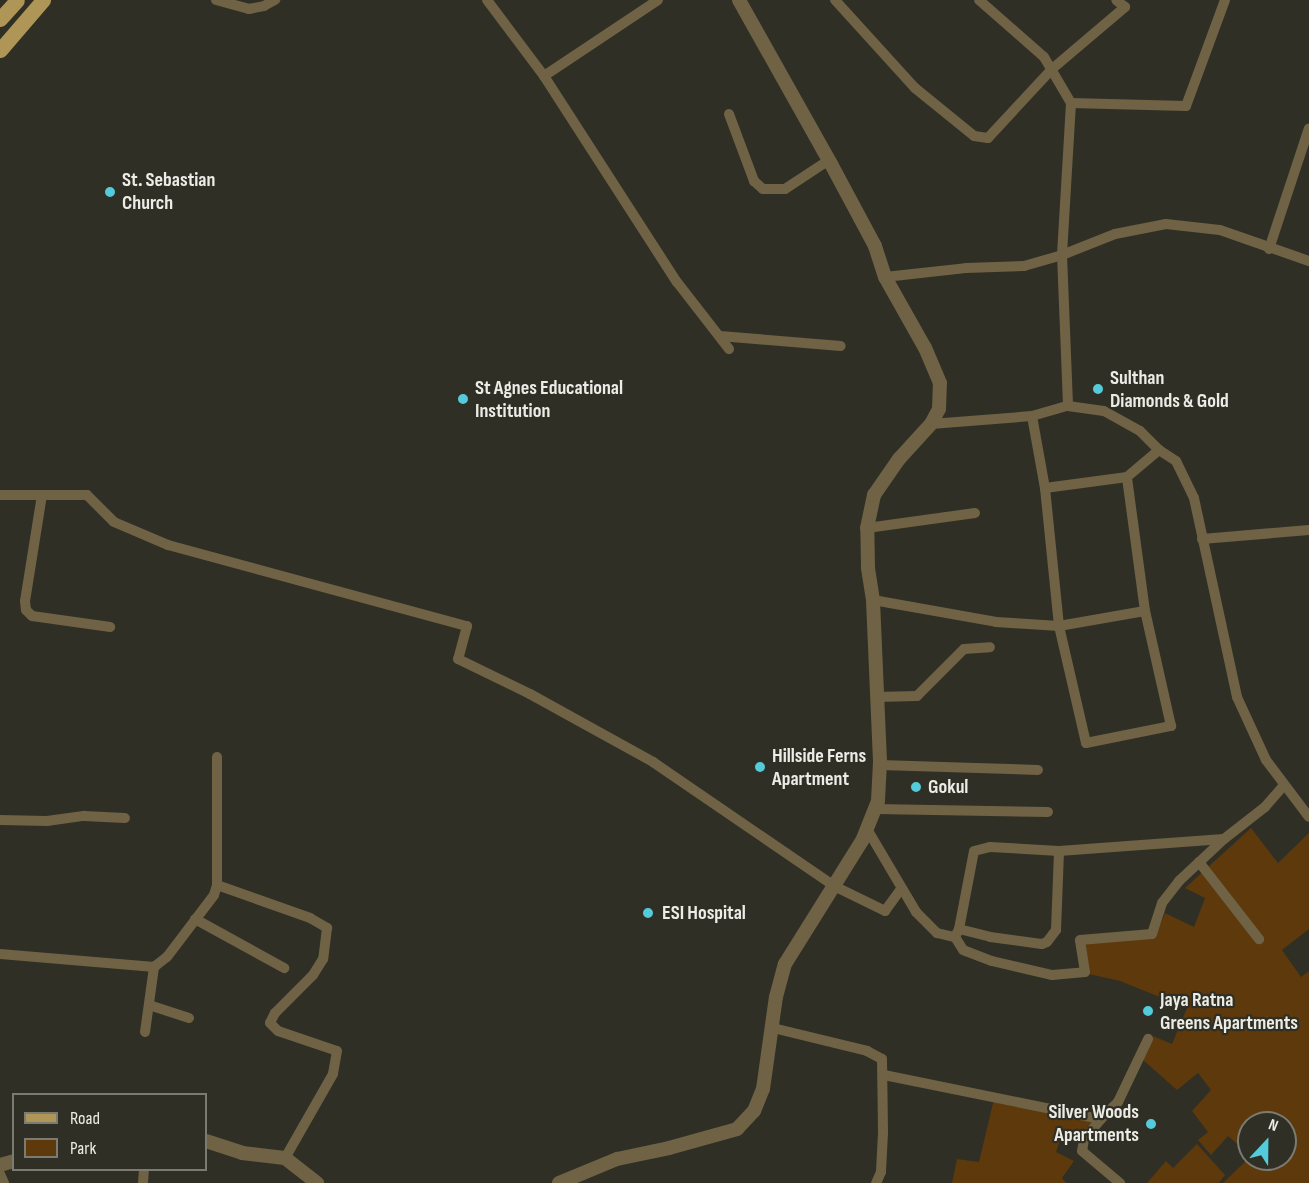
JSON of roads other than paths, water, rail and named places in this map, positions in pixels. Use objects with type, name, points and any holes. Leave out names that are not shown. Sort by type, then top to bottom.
[{"type":"main road","points":[[0,19],[17,0]]},
{"type":"main road","points":[[0,50],[43,0]]},
{"type":"street","points":[[216,0],[249,9],[264,6],[275,0]]},
{"type":"street","points":[[487,0],[544,76],[677,282],[729,349]]},
{"type":"street","points":[[544,76],[658,0]]},
{"type":"street","points":[[559,1183],[617,1158],[669,1148],[737,1129],[754,1111],[763,1089],[776,997],[785,964],[867,829],[878,801],[880,765],[873,600],[868,567],[867,528],[874,495],[899,459],[931,424],[939,409],[940,383],[925,348],[885,278],[875,246],[739,0]]},
{"type":"street","points":[[835,0],[915,88],[974,136],[988,138],[1052,69],[1125,7],[1116,0]]},
{"type":"street","points":[[979,0],[1044,57],[1071,103],[1062,255],[1068,406]]},
{"type":"street","points":[[1071,103],[1186,106],[1225,0]]},
{"type":"street","points":[[729,114],[754,181],[763,189],[785,189],[829,160]]},
{"type":"street","points":[[1269,249],[1309,128]]},
{"type":"street","points":[[885,278],[966,268],[1024,266],[1062,255],[1115,234],[1166,224],[1220,230],[1269,249],[1309,261]]},
{"type":"street","points":[[720,336],[841,346]]},
{"type":"street","points":[[931,424],[1032,416],[1068,406],[1104,411],[1140,430],[1159,450],[1176,461],[1194,498],[1237,697],[1266,760],[1309,817]]},
{"type":"street","points":[[1032,416],[1045,488],[1059,626],[1086,743],[1171,726],[1145,611],[1127,477]]},
{"type":"street","points":[[1045,488],[1127,477],[1159,450]]},
{"type":"street","points":[[0,495],[87,495],[114,522],[168,544],[467,626],[458,659],[530,694],[653,762],[834,886],[885,911],[901,890]]},
{"type":"street","points":[[42,495],[25,601],[26,610],[32,616],[110,627]]},
{"type":"street","points":[[867,528],[975,513]]},
{"type":"street","points":[[1202,539],[1309,530]]},
{"type":"street","points":[[873,600],[996,622],[1059,626],[1145,611]]},
{"type":"street","points":[[876,696],[916,696],[964,649],[990,647]]},
{"type":"street","points":[[0,954],[154,967],[167,957],[214,895],[217,885],[217,757]]},
{"type":"street","points":[[880,765],[1038,770]]},
{"type":"street","points":[[1224,839],[1059,851],[990,847],[974,851],[957,933],[963,950],[992,961],[1052,975],[1084,972],[1080,940],[1152,934],[1162,903],[1179,881],[1224,839],[1265,807],[1284,785]]},
{"type":"street","points":[[875,808],[1048,812]]},
{"type":"street","points":[[0,820],[47,821],[84,816],[124,818]]},
{"type":"street","points":[[867,829],[901,890],[916,912],[937,933],[957,933],[1042,944],[1047,942],[1056,930],[1059,851]]},
{"type":"street","points":[[1199,862],[1259,939]]},
{"type":"street","points":[[217,885],[310,918],[327,928],[323,959],[313,975],[275,1013],[270,1023],[278,1031],[337,1051],[333,1074],[285,1158]]},
{"type":"street","points":[[195,919],[284,968]]},
{"type":"street","points":[[145,1032],[154,967]]},
{"type":"street","points":[[149,1005],[189,1018]]},
{"type":"street","points":[[773,1028],[867,1051],[882,1059],[884,1075],[881,1172],[876,1183]]},
{"type":"street","points":[[1119,1183],[1083,1151],[1084,1139],[1118,1102],[1148,1039]]},
{"type":"street","points":[[884,1075],[1101,1119]]},
{"type":"street","points":[[207,1141],[242,1153],[285,1158],[317,1183]]},
{"type":"street","points":[[0,1174],[4,1183]]},
{"type":"place","name":"St. Sebastian Church","points":[[110,192]]},
{"type":"place","name":"Sulthan Diamonds & Gold","points":[[1098,389]]},
{"type":"place","name":"St Agnes Educational Institution","points":[[463,399]]},
{"type":"place","name":"Hillside Ferns Apartment","points":[[760,767]]},
{"type":"place","name":"Gokul","points":[[916,787]]},
{"type":"place","name":"ESI Hospital","points":[[648,913]]},
{"type":"place","name":"Jaya Ratna Greens Apartments","points":[[1148,1011]]},
{"type":"place","name":"Silver Woods Apartments","points":[[1151,1124]]}]
